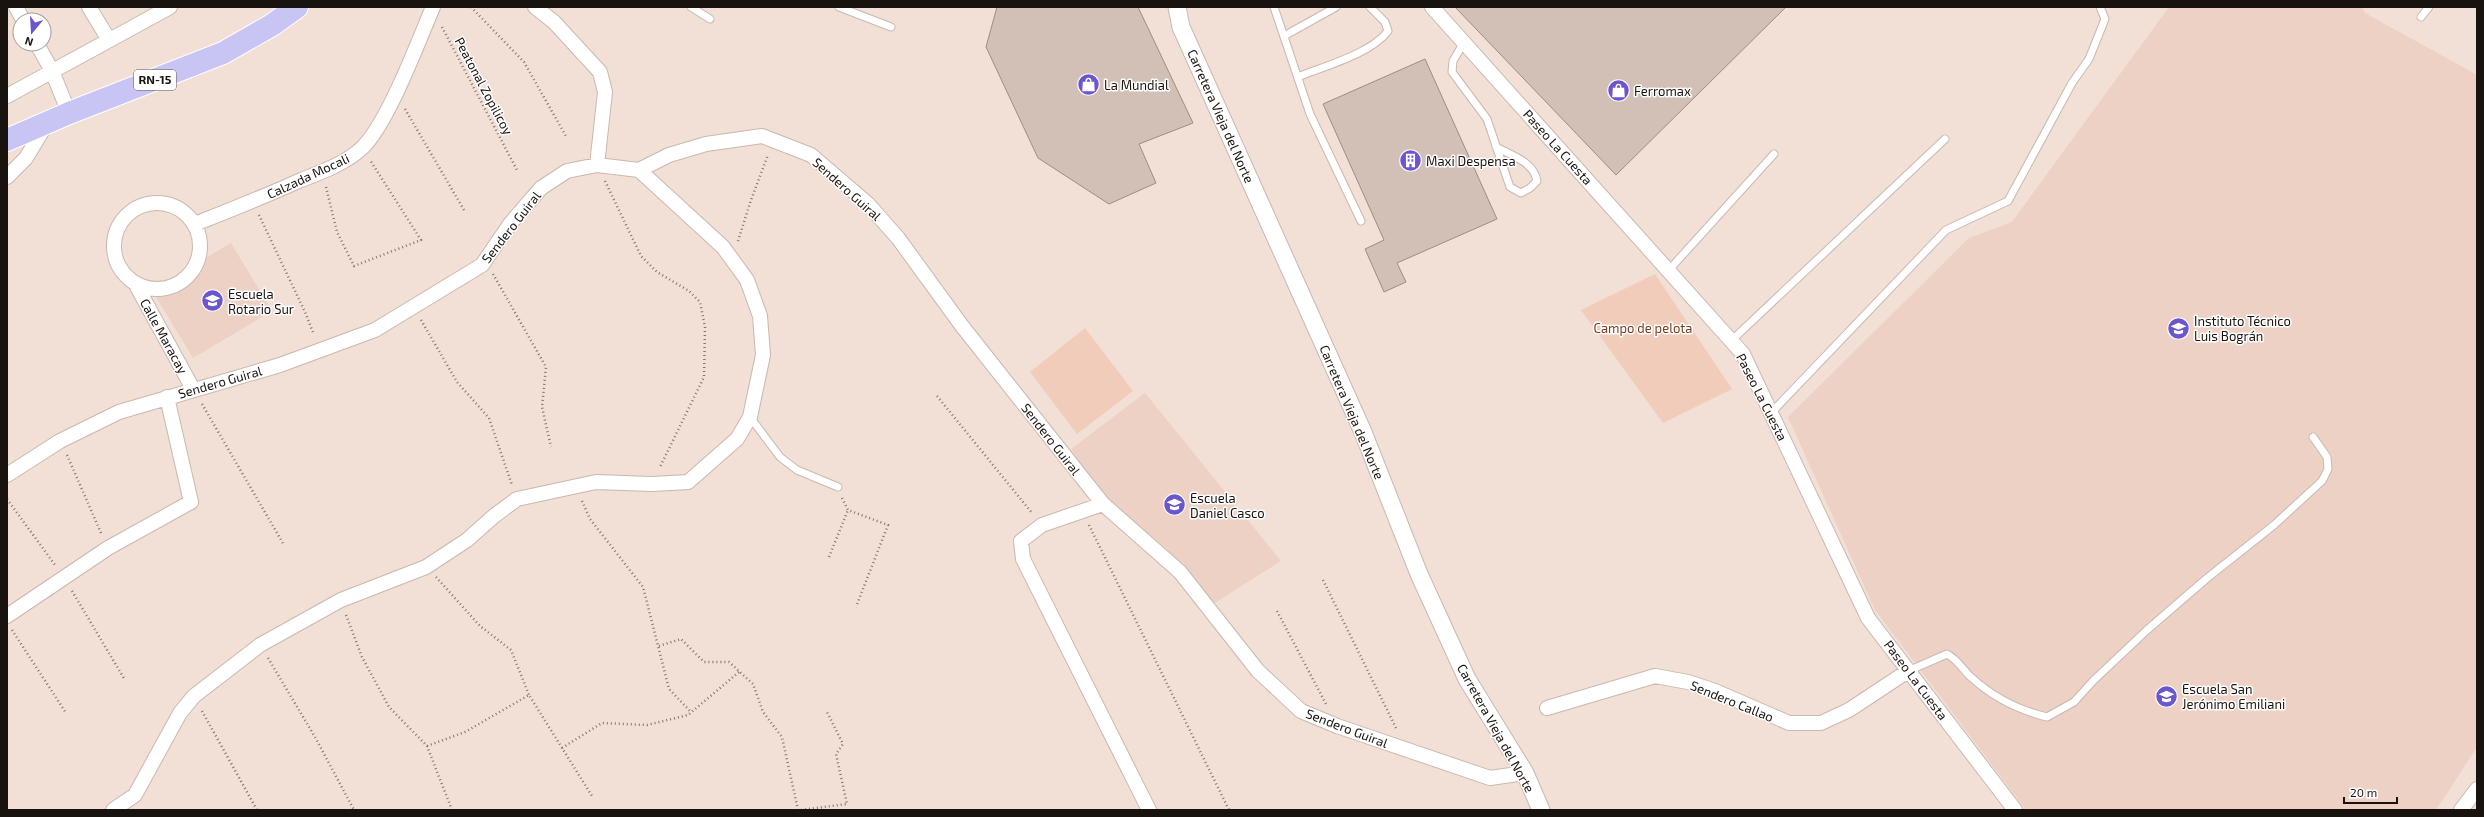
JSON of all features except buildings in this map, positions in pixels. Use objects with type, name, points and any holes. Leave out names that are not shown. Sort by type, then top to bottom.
[{"type":"main road","name":"RN-15","points":[[7,140],[69,113],[223,54],[272,25],[297,7]]},
{"type":"street","points":[[89,7],[109,40]]},
{"type":"street","points":[[7,96],[170,7]]},
{"type":"street","points":[[535,7],[554,22],[600,72],[605,92],[596,165]]},
{"type":"street","name":"Carretera Vieja del Norte","points":[[1177,7],[1181,27],[1363,432],[1419,574],[1467,679],[1525,773],[1541,810]]},
{"type":"street","name":"Paseo La Cuesta","points":[[1432,7],[1743,354],[1868,618],[2015,810]]},
{"type":"street","name":"Calzada Mocali","points":[[195,224],[252,202],[322,171],[348,158],[363,147],[374,132],[395,92],[432,8]]},
{"type":"street","points":[[41,52],[52,71],[69,113]]},
{"type":"street","points":[[7,177],[26,158],[47,122]]},
{"type":"street","name":"Sendero Guiral","points":[[7,475],[60,440],[119,412],[193,389],[280,365],[375,330],[414,308],[482,265],[510,224],[541,188],[567,171],[596,165],[639,170],[669,154],[706,144],[762,136],[810,155],[868,204],[898,238],[962,326],[1103,504],[1180,572],[1258,671],[1301,711],[1337,726],[1490,778],[1525,773]]},
{"type":"street","points":[[113,810],[135,795],[180,713],[194,696],[260,645],[341,600],[426,567],[467,540],[494,516],[517,499],[596,482],[652,484],[688,482],[737,438],[750,417],[763,355],[760,316],[747,280],[723,247],[639,170]]},
{"type":"street","name":"Calle Maracay","points":[[162,203],[175,206],[186,214],[195,224],[200,238],[200,252],[196,265],[188,277],[176,285],[162,289],[148,288],[134,283],[124,275],[117,264],[114,251],[114,238],[118,226],[126,215],[143,205],[162,203]]},
{"type":"street","name":"Calle Maracay","points":[[134,283],[193,389]]},
{"type":"street","points":[[9,622],[108,548],[191,502],[167,397]]},
{"type":"street","points":[[1103,504],[1042,526],[1021,541],[1023,559],[1149,810]]},
{"type":"street","name":"Sendero Callao","points":[[1547,708],[1655,676],[1688,682],[1715,691],[1789,723],[1821,723],[1849,710],[1908,671]]},
{"type":"street","points":[[2461,810],[2477,789]]},
{"type":"lane","points":[[691,7],[710,19]]},
{"type":"lane","points":[[839,7],[891,27]]},
{"type":"lane","points":[[1274,7],[1310,114],[1361,221]]},
{"type":"lane","points":[[1284,36],[1336,7]]},
{"type":"lane","points":[[1298,77],[1370,47],[1383,37],[1388,31],[1385,22],[1370,7]]},
{"type":"lane","points":[[1771,413],[1946,230],[2008,200],[2072,83],[2089,59],[2105,19],[2100,7]]},
{"type":"lane","points":[[2421,17],[2429,7]]},
{"type":"lane","points":[[1464,42],[1453,61],[1452,72],[1487,119],[1496,148],[1510,187],[1521,193],[1530,188],[1537,181],[1536,173],[1525,162],[1496,148]]},
{"type":"lane","points":[[1731,341],[1945,139]]},
{"type":"lane","points":[[1668,271],[1774,154]]},
{"type":"lane","points":[[750,417],[780,457],[797,470],[838,487]]},
{"type":"lane","points":[[1908,671],[1947,654],[1954,658],[1970,677],[1999,700],[2031,713],[2047,717],[2074,702],[2093,681],[2153,625],[2206,578],[2274,525],[2322,481],[2328,469],[2327,457],[2313,437]]},
{"type":"path","points":[[471,7],[524,62],[567,138]]},
{"type":"path","name":"Peatonal Zopilicoy","points":[[432,8],[518,172]]},
{"type":"path","points":[[395,92],[464,210]]},
{"type":"path","points":[[733,260],[751,200],[774,140]]},
{"type":"path","points":[[322,171],[337,232],[354,266],[421,240],[363,147]]},
{"type":"path","points":[[596,165],[641,256],[657,272],[689,291],[700,302],[705,327],[704,377],[652,484]]},
{"type":"path","points":[[252,202],[306,312],[319,350]]},
{"type":"path","points":[[485,260],[546,367],[542,407],[551,447]]},
{"type":"path","points":[[414,308],[457,382],[489,418],[517,499]]},
{"type":"path","points":[[193,389],[284,545]]},
{"type":"path","points":[[936,396],[1042,526]]},
{"type":"path","points":[[60,440],[108,548]]},
{"type":"path","points":[[576,486],[590,519],[643,587],[669,689],[691,712]]},
{"type":"path","points":[[829,557],[848,510],[838,487]]},
{"type":"path","points":[[848,510],[888,525],[856,607]]},
{"type":"path","points":[[1083,512],[1229,810]]},
{"type":"path","points":[[426,567],[447,587],[480,626],[511,650],[529,695],[592,796]]},
{"type":"path","points":[[1323,580],[1407,750]]},
{"type":"path","points":[[341,600],[362,657],[389,707],[427,746],[452,810]]},
{"type":"path","points":[[1277,611],[1337,726]]},
{"type":"path","points":[[9,622],[66,713]]},
{"type":"path","points":[[659,646],[681,639],[704,662],[729,662],[753,684],[763,712],[782,737],[800,810],[847,804],[836,754],[843,744],[827,712]]},
{"type":"path","points":[[260,645],[315,738],[354,810]]},
{"type":"path","points":[[562,748],[602,723],[647,725],[688,715],[739,672]]},
{"type":"path","points":[[427,746],[465,732],[529,695]]},
{"type":"path","points":[[194,696],[257,810]]},
{"type":"shaded area","name":"Instituto Técnico Luis Bográn","points":[[2169,7],[2362,7],[2365,13],[2477,75],[2477,747],[2436,810],[2026,810],[1875,610],[1788,417],[1969,238],[2012,222]]},
{"type":"shaded area","name":"Escuela Rotario Sur","points":[[231,243],[272,311],[193,358],[152,290]]},
{"type":"shaded area","name":"Escuela Daniel Casco","points":[[1145,393],[1281,561],[1210,606],[1167,549],[1102,496],[1071,449]]},
{"type":"green space","name":"Campo de pelota","points":[[1655,274],[1732,389],[1663,423],[1581,310]]},
{"type":"green space","points":[[1085,328],[1133,391],[1077,434],[1030,372]]},
{"type":"place","name":"La Mundial","points":[[1089,85]]},
{"type":"place","name":"Ferromax","points":[[1618,91]]},
{"type":"place","name":"Maxi Despensa","points":[[1410,161]]},
{"type":"place","name":"Escuela Rotario Sur","points":[[212,301]]},
{"type":"place","name":"Instituto Técnico Luis Bográn","points":[[2178,328]]},
{"type":"place","name":"Escuela Daniel Casco","points":[[1175,505]]},
{"type":"place","name":"Escuela San Jerónimo Emiliani","points":[[2167,696]]}]
